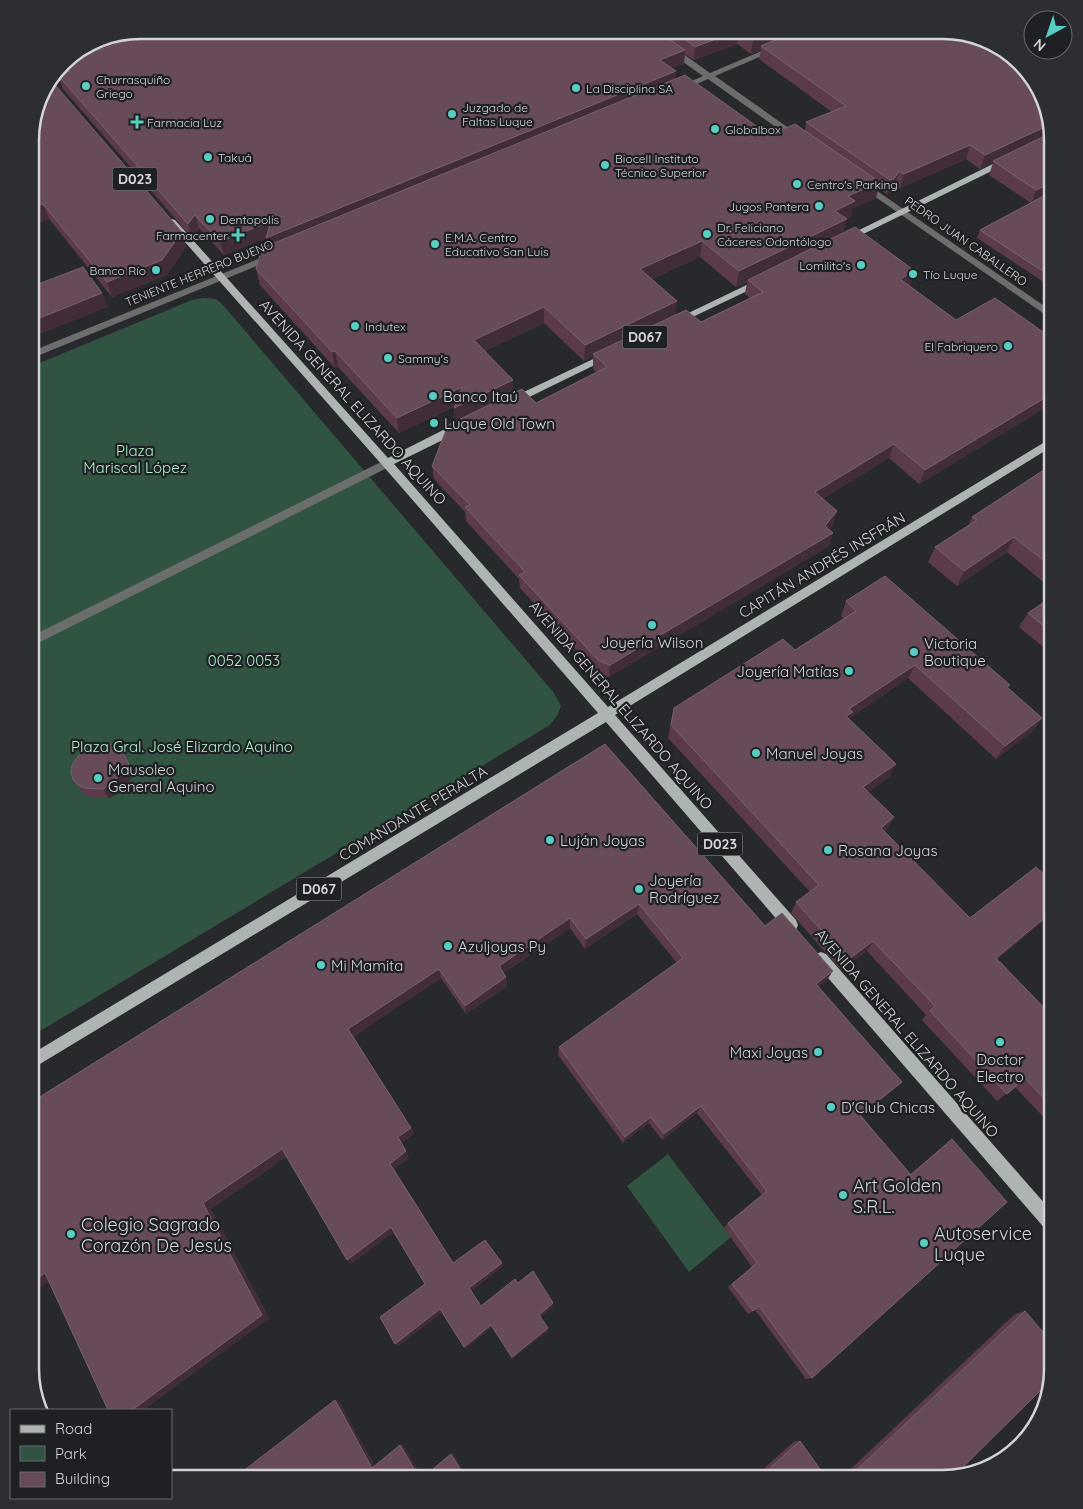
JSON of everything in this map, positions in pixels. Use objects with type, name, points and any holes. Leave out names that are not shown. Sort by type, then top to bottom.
[{"type":"main road","points":[[840,242],[1017,155]]},
{"type":"main road","name":"D023","points":[[163,212],[220,278]]},
{"type":"main road","name":"D067","points":[[671,324],[769,276]]},
{"type":"main road","name":"AVENIDA GENERAL ELIZARDO AQUINO","points":[[220,278],[387,463],[797,932]]},
{"type":"main road","name":"D067","points":[[502,406],[618,350]]},
{"type":"main road","points":[[387,463],[467,424]]},
{"type":"main road","name":"CAPITÁN ANDRÉS INSFRÁN","points":[[607,714],[1044,447]]},
{"type":"main road","name":"COMANDANTE PERALTA","points":[[39,1058],[607,714]]},
{"type":"main road","name":"AVENIDA GENERAL ELIZARDO AQUINO","points":[[810,947],[1044,1215]]},
{"type":"street","points":[[672,91],[786,44]]},
{"type":"street","points":[[665,46],[803,142]]},
{"type":"street","points":[[60,78],[90,64]]},
{"type":"street","name":"PEDRO JUAN CABALLERO","points":[[858,180],[1044,311]]},
{"type":"street","name":"TENIENTE HERRERO BUENO","points":[[39,352],[285,251]]},
{"type":"street","points":[[39,637],[387,463]]},
{"type":"green space","name":"0052 0053","points":[[203,298],[216,299],[222,304],[554,693],[561,706],[550,725],[39,1032],[39,363],[192,300]]},
{"type":"green space","points":[[668,1154],[731,1237],[689,1272],[627,1186]]},
{"type":"building","points":[[139,39],[669,39],[685,50],[660,60],[676,71],[266,238],[271,221],[220,242],[195,215],[188,224],[60,78],[64,73],[70,71],[68,69],[86,54],[130,40]]},
{"type":"building","points":[[684,39],[716,39],[695,47]]},
{"type":"building","points":[[778,39],[950,39],[976,44],[994,52],[1015,68],[1031,89],[1037,101],[1043,128],[985,155],[970,145],[904,174],[899,171],[894,179],[890,180],[806,122],[846,106],[761,46]]},
{"type":"building","points":[[685,75],[769,135],[795,124],[880,182],[848,196],[855,201],[835,211],[847,219],[739,271],[702,241],[640,269],[677,301],[585,345],[544,307],[474,340],[513,380],[454,408],[462,387],[397,418],[335,351],[332,352],[256,269],[262,248]]},
{"type":"building","points":[[55,85],[182,232],[162,260],[107,282],[43,204],[39,206],[39,133],[42,113]]},
{"type":"building","points":[[1044,136],[1044,186],[1036,190],[993,161]]},
{"type":"building","points":[[1044,196],[1044,272],[980,230]]},
{"type":"building","points":[[855,227],[915,271],[900,279],[956,320],[995,298],[1044,333],[1044,398],[925,470],[894,444],[815,492],[837,511],[825,526],[833,533],[610,665],[599,661],[519,575],[525,572],[465,507],[470,505],[432,466],[448,425],[522,389],[536,403],[607,367],[593,354],[686,310],[701,322],[763,292],[748,280]]},
{"type":"building","points":[[83,267],[102,293],[39,318],[39,284]]},
{"type":"building","points":[[1044,470],[1044,561],[1014,537],[964,571],[935,547],[977,520],[972,517]]},
{"type":"building","points":[[885,576],[1010,685],[1007,687],[1042,718],[1005,746],[915,665],[849,709],[853,712],[846,716],[896,764],[863,787],[894,817],[881,828],[970,918],[1036,867],[1044,874],[1044,918],[996,958],[1044,1008],[1044,1098],[1025,1078],[1007,1094],[930,1011],[935,1006],[873,941],[848,960],[796,902],[819,885],[671,725],[674,708],[783,639],[795,650],[856,611],[846,601]]},
{"type":"building","points":[[1044,602],[1044,626],[1028,613]]},
{"type":"building","name":"Mausoleo General Aquino","points":[[99,743],[115,745],[121,750],[129,764],[112,784],[103,789],[85,788],[78,785],[73,779],[71,773],[72,765],[82,751]]},
{"type":"building","points":[[605,744],[765,926],[782,913],[833,971],[816,984],[902,1082],[860,1115],[911,1175],[952,1139],[1007,1202],[812,1378],[759,1306],[753,1311],[732,1284],[757,1263],[728,1223],[767,1191],[701,1106],[664,1134],[651,1117],[625,1137],[559,1047],[683,958],[639,904],[586,939],[570,918],[499,966],[506,977],[465,1006],[439,969],[348,1029],[411,1128],[398,1137],[406,1151],[390,1164],[453,1263],[485,1240],[502,1263],[469,1288],[481,1306],[515,1279],[518,1283],[533,1271],[553,1303],[539,1315],[548,1328],[512,1357],[491,1325],[464,1347],[440,1309],[395,1344],[380,1317],[425,1284],[391,1227],[347,1260],[282,1149],[203,1203],[262,1315],[133,1409],[108,1409],[45,1273],[39,1277],[39,1097]]},
{"type":"building","points":[[1025,1311],[1044,1333],[1042,1389],[962,1468],[857,1470]]},
{"type":"building","points":[[335,1400],[372,1468],[400,1445],[415,1470],[245,1470]]},
{"type":"building","points":[[800,1441],[821,1470],[768,1470]]},
{"type":"building","points":[[451,1454],[461,1470],[432,1470]]},
{"type":"place","name":"Churrasquiño Griego","points":[[86,86]]},
{"type":"place","name":"La Disciplina SA","points":[[576,88]]},
{"type":"place","name":"Juzgado de Faltas Luque","points":[[452,114]]},
{"type":"place","name":"Farmacia Luz","points":[[137,122]]},
{"type":"place","name":"Globalbox","points":[[715,129]]},
{"type":"place","name":"Takuá","points":[[208,157]]},
{"type":"place","name":"Biocell Instituto Técnico Superior","points":[[605,165]]},
{"type":"place","name":"Centro's Parking","points":[[797,184]]},
{"type":"place","name":"Jugos Pantera","points":[[819,206]]},
{"type":"place","name":"Dentopolis","points":[[210,219]]},
{"type":"place","name":"Dr. Feliciano Cáceres Odontólogo","points":[[707,234]]},
{"type":"place","name":"Farmacenter","points":[[238,235]]},
{"type":"place","name":"E.M.A. Centro Educativo San Luis","points":[[435,244]]},
{"type":"place","name":"Lomilito's","points":[[861,265]]},
{"type":"place","name":"Banco Río","points":[[156,270]]},
{"type":"place","name":"Tío Luque","points":[[913,274]]},
{"type":"place","name":"Indutex","points":[[355,326]]},
{"type":"place","name":"El Fabriquero","points":[[1008,346]]},
{"type":"place","name":"Sammy's","points":[[388,358]]},
{"type":"place","name":"Banco Itaú","points":[[433,396]]},
{"type":"place","name":"Luque Old Town","points":[[434,423]]},
{"type":"place","name":"Joyería Wilson","points":[[652,625]]},
{"type":"place","name":"Victoria Boutique","points":[[914,652]]},
{"type":"place","name":"Joyería Matías","points":[[849,671]]},
{"type":"place","name":"Manuel Joyas","points":[[756,753]]},
{"type":"place","name":"Mausoleo General Aquino","points":[[98,778]]},
{"type":"place","name":"Luján Joyas","points":[[550,840]]},
{"type":"place","name":"Rosana Joyas","points":[[828,850]]},
{"type":"place","name":"Joyería Rodríguez","points":[[639,889]]},
{"type":"place","name":"Azuljoyas Py","points":[[448,946]]},
{"type":"place","name":"Mi Mamita","points":[[321,965]]},
{"type":"place","name":"Doctor Electro","points":[[1000,1042]]},
{"type":"place","name":"Maxi Joyas","points":[[818,1052]]},
{"type":"place","name":"D'Club Chicas","points":[[831,1107]]},
{"type":"place","name":"Art Golden S.R.L.","points":[[843,1195]]},
{"type":"place","name":"Colegio Sagrado Corazón De Jesús","points":[[71,1234]]},
{"type":"place","name":"Autoservice Luque","points":[[924,1243]]},
{"type":"park label","name":"Plaza Mariscal López","points":[[135,458]]},
{"type":"park label","name":"Plaza Gral. José Elizardo Aquino","points":[[182,746]]}]
